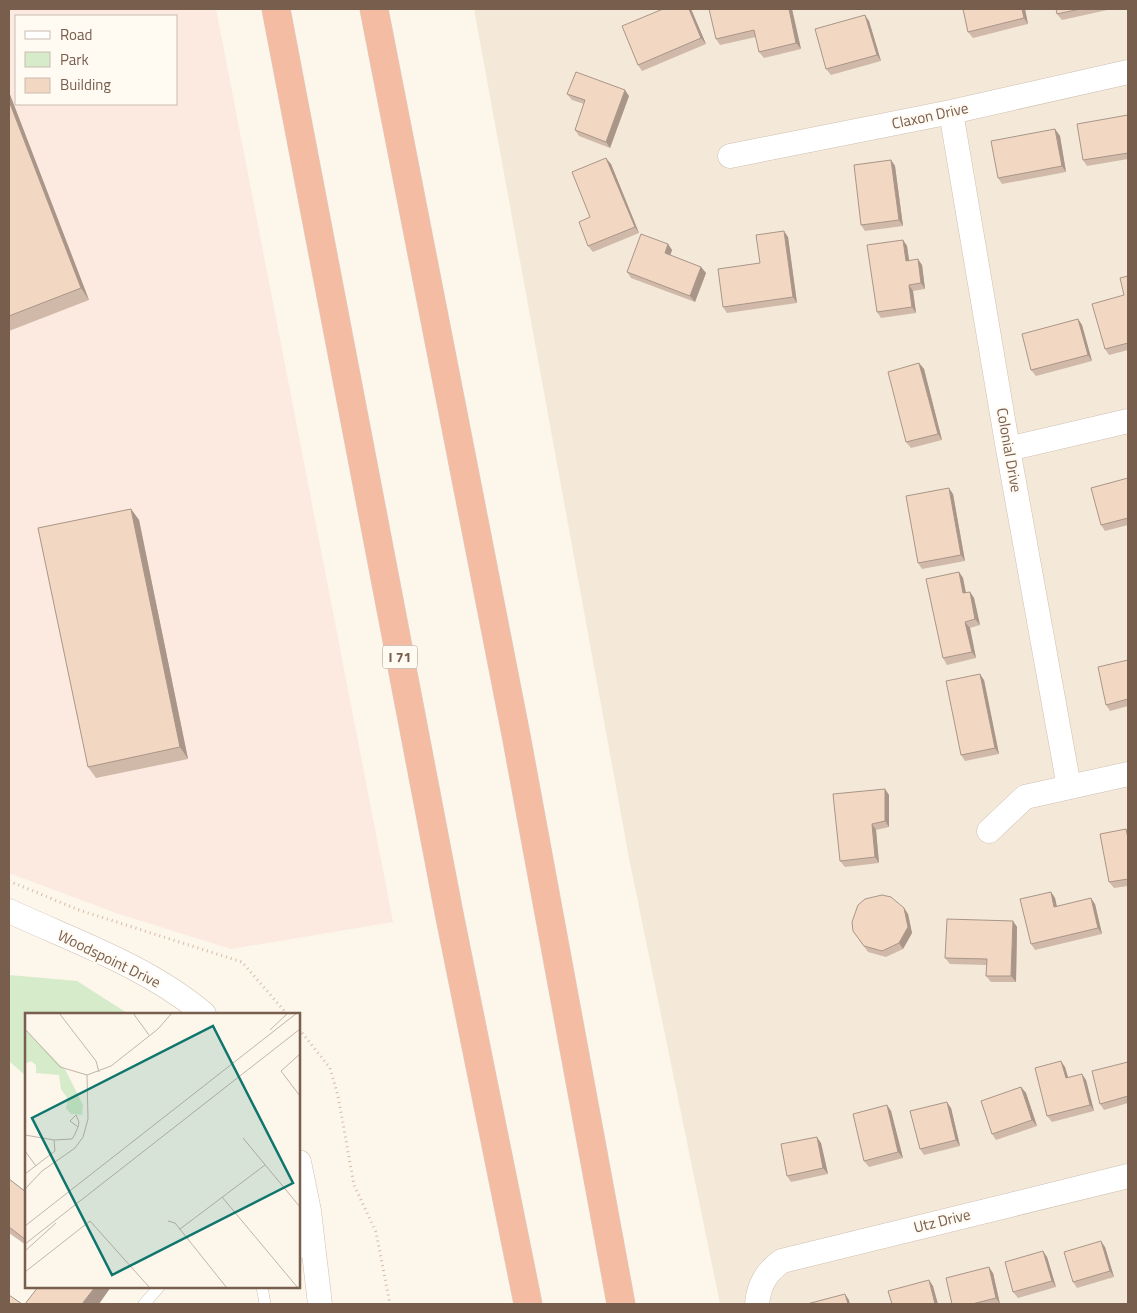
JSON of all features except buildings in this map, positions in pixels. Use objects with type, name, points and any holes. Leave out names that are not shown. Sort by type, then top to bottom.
[{"type":"highway","name":"I 71","points":[[276,9],[449,913],[528,1304]]},
{"type":"highway","points":[[374,9],[517,745],[621,1304]]},
{"type":"street","name":"Claxon Drive","points":[[730,156],[952,112],[1128,72]]},
{"type":"street","name":"Colonial Drive","points":[[952,112],[1008,449],[1069,786]]},
{"type":"street","points":[[1008,449],[1128,421]]},
{"type":"street","points":[[989,831],[1025,797],[1128,774]]},
{"type":"street","name":"Woodspoint Drive","points":[[9,911],[128,966],[169,989],[203,1013]]},
{"type":"street","points":[[300,1166],[310,1211],[306,1251],[320,1304]]},
{"type":"street","name":"Utz Drive","points":[[756,1304],[764,1278],[772,1267],[797,1256],[1128,1176]]},
{"type":"lane","points":[[144,1304],[158,1288]]},
{"type":"lane","points":[[262,1288],[265,1304]]},
{"type":"path","points":[[9,881],[79,910],[242,962],[286,1013]]},
{"type":"path","points":[[300,1030],[330,1068],[338,1096],[354,1185],[376,1232],[390,1304]]},
{"type":"shaded area","points":[[9,9],[216,9],[393,922],[231,949],[116,913],[9,873]]},
{"type":"shaded area","points":[[474,9],[1128,9],[1128,1304],[720,1304],[629,858]]},
{"type":"green space","points":[[9,975],[77,981],[127,1013],[25,1013],[25,1075],[9,1061]]}]
